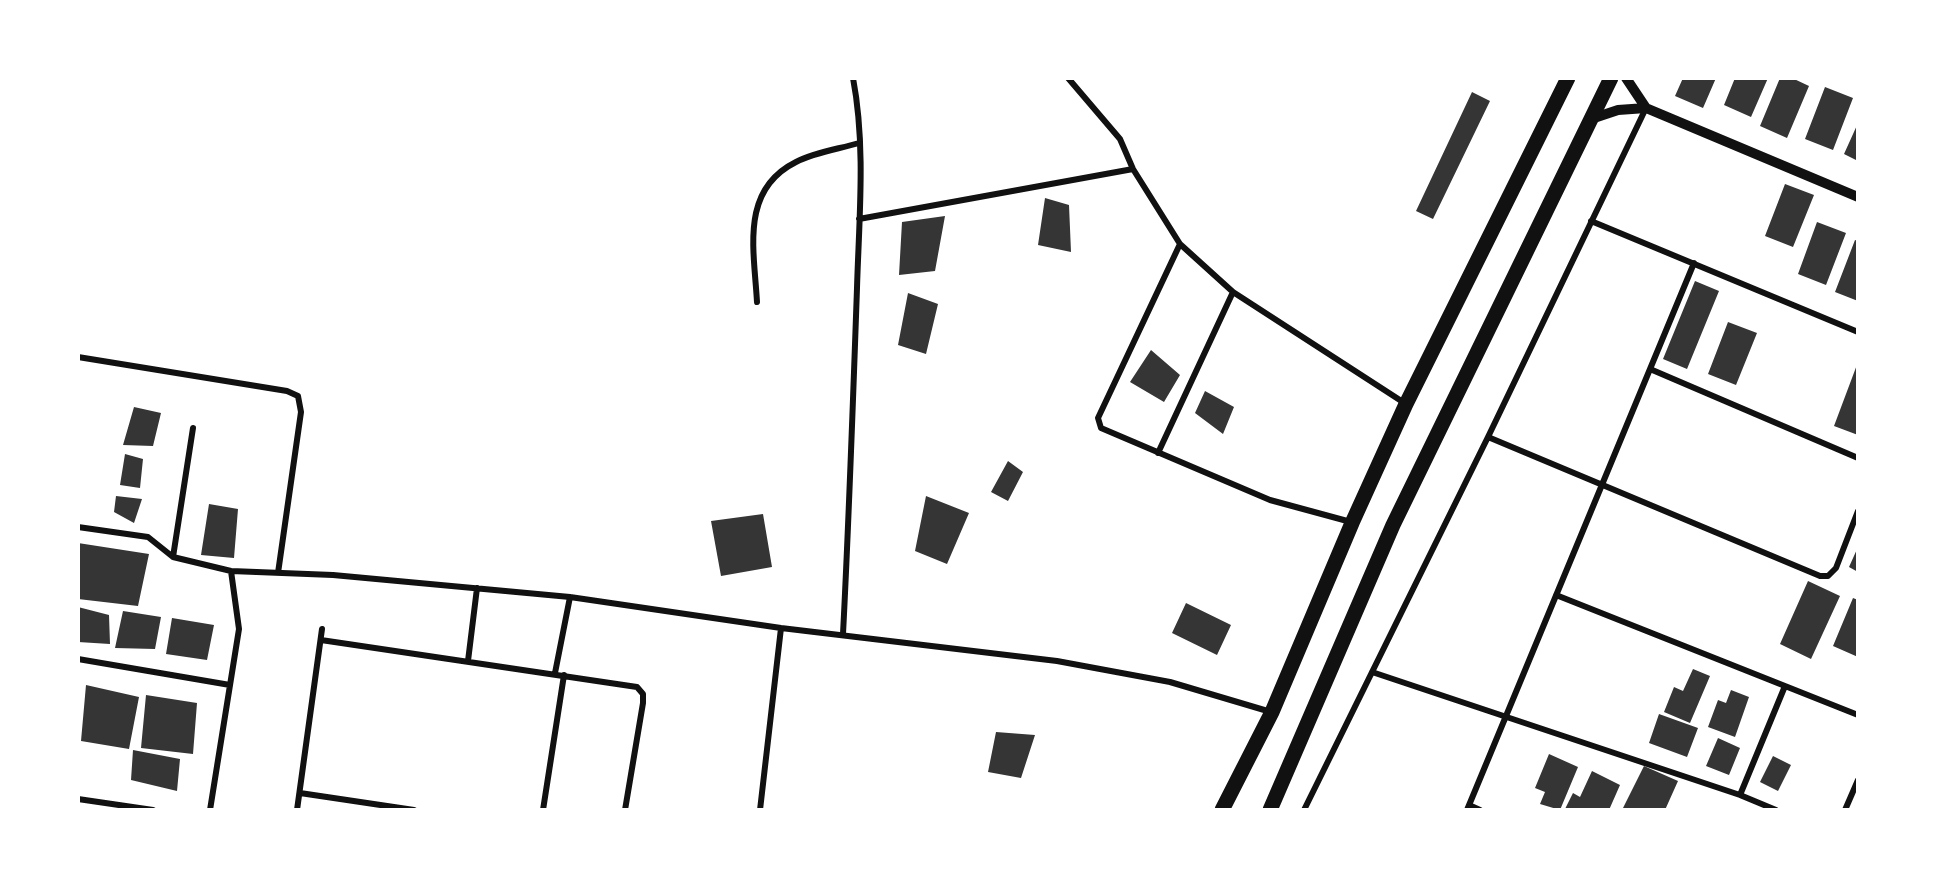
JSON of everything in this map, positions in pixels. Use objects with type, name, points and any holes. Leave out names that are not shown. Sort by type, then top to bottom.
[{"type":"main road","points":[[1222,810],[1272,712],[1352,523],[1406,404],[1568,78]]},
{"type":"main road","points":[[1270,810],[1393,525],[1611,78]]},
{"type":"street","points":[[843,634],[854,403],[859,219],[859,143],[853,78]]},
{"type":"street","points":[[1068,78],[1105,118],[1120,140],[1133,169],[1180,244],[1233,292],[1406,404]]},
{"type":"street","points":[[1626,78],[1646,108]]},
{"type":"street","points":[[1591,119],[1618,110],[1646,108],[1858,197]]},
{"type":"street","points":[[1304,810],[1488,437],[1646,108]]},
{"type":"street","points":[[756,302],[753,223],[758,200],[779,172],[798,161],[859,143]]},
{"type":"street","points":[[859,219],[1133,169]]},
{"type":"street","points":[[1592,221],[1858,332]]},
{"type":"street","points":[[1180,244],[1098,418],[1098,423],[1105,431],[1270,500],[1352,523]]},
{"type":"street","points":[[1480,810],[1468,808],[1694,263]]},
{"type":"street","points":[[1158,453],[1233,292]]},
{"type":"street","points":[[78,357],[287,391],[297,396],[301,412],[278,573]]},
{"type":"street","points":[[1650,369],[1858,458]]},
{"type":"street","points":[[173,557],[193,428]]},
{"type":"street","points":[[1488,437],[1820,576],[1828,576],[1836,568],[1858,511]]},
{"type":"street","points":[[78,527],[148,537],[173,557],[231,570],[333,575],[570,597],[781,628],[1057,661],[1170,682],[1272,712]]},
{"type":"street","points":[[210,810],[239,629],[231,570]]},
{"type":"street","points":[[468,661],[477,588]]},
{"type":"street","points":[[1556,595],[1858,716]]},
{"type":"street","points":[[555,673],[570,597]]},
{"type":"street","points":[[760,810],[781,628]]},
{"type":"street","points":[[297,810],[322,629]]},
{"type":"street","points":[[321,640],[637,687],[643,694],[625,810]]},
{"type":"street","points":[[78,659],[230,685]]},
{"type":"street","points":[[1372,672],[1740,795],[1776,810]]},
{"type":"street","points":[[543,810],[564,675]]},
{"type":"street","points":[[1740,795],[1785,686]]},
{"type":"street","points":[[1845,810],[1858,780]]},
{"type":"street","points":[[300,793],[414,810]]},
{"type":"street","points":[[78,799],[153,810]]},
{"type":"building","points":[[1683,78],[1716,78],[1703,108],[1675,96]]},
{"type":"building","points":[[1735,78],[1768,78],[1751,117],[1724,105]]},
{"type":"building","points":[[1780,78],[1792,78],[1809,86],[1787,138],[1760,126]]},
{"type":"building","points":[[1825,87],[1853,98],[1833,150],[1805,139]]},
{"type":"building","points":[[1472,92],[1490,101],[1433,219],[1416,211]]},
{"type":"building","points":[[1858,123],[1858,161],[1844,154]]},
{"type":"building","points":[[1785,184],[1814,195],[1793,247],[1765,236]]},
{"type":"building","points":[[1045,198],[1069,205],[1071,252],[1038,245]]},
{"type":"building","points":[[945,216],[935,271],[899,275],[902,222]]},
{"type":"building","points":[[1817,222],[1846,233],[1826,285],[1798,274]]},
{"type":"building","points":[[1855,240],[1858,241],[1858,301],[1835,292]]},
{"type":"building","points":[[1695,281],[1719,291],[1687,369],[1663,359]]},
{"type":"building","points":[[908,293],[938,304],[926,354],[898,345]]},
{"type":"building","points":[[1728,322],[1757,333],[1736,385],[1708,374]]},
{"type":"building","points":[[1151,350],[1180,375],[1164,402],[1130,382]]},
{"type":"building","points":[[1858,362],[1858,435],[1834,426]]},
{"type":"building","points":[[1205,391],[1234,407],[1223,434],[1195,413]]},
{"type":"building","points":[[134,407],[161,413],[153,446],[123,445]]},
{"type":"building","points":[[125,454],[143,459],[140,488],[120,485]]},
{"type":"building","points":[[1008,461],[1023,472],[1008,501],[991,492]]},
{"type":"building","points":[[116,496],[142,499],[134,523],[114,512]]},
{"type":"building","points":[[926,496],[969,513],[947,564],[915,551]]},
{"type":"building","points":[[209,504],[238,509],[234,558],[201,555]]},
{"type":"building","points":[[763,514],[772,567],[721,576],[711,521]]},
{"type":"building","points":[[78,543],[149,554],[138,606],[78,599]]},
{"type":"building","points":[[1858,547],[1858,572],[1849,567]]},
{"type":"building","points":[[1808,581],[1840,596],[1811,659],[1780,644]]},
{"type":"building","points":[[1853,598],[1858,600],[1858,657],[1833,646]]},
{"type":"building","points":[[1186,603],[1231,625],[1217,655],[1172,633]]},
{"type":"building","points":[[78,607],[109,615],[110,644],[78,642]]},
{"type":"building","points":[[123,611],[161,617],[155,649],[115,648]]},
{"type":"building","points":[[172,618],[214,625],[207,660],[166,654]]},
{"type":"building","points":[[1693,669],[1710,676],[1690,723],[1664,712],[1674,687],[1683,691]]},
{"type":"building","points":[[86,685],[139,697],[129,749],[81,741]]},
{"type":"building","points":[[1731,690],[1749,697],[1735,737],[1708,727],[1718,700],[1726,703]]},
{"type":"building","points":[[146,695],[197,703],[193,754],[141,748]]},
{"type":"building","points":[[1659,714],[1698,728],[1687,757],[1649,743]]},
{"type":"building","points":[[996,732],[1035,735],[1021,778],[988,772]]},
{"type":"building","points":[[1718,738],[1740,748],[1729,775],[1706,766]]},
{"type":"building","points":[[133,750],[180,759],[177,791],[131,780]]},
{"type":"building","points":[[1549,754],[1578,767],[1560,810],[1540,804],[1545,792],[1535,788]]},
{"type":"building","points":[[1773,756],[1791,765],[1778,791],[1760,782]]},
{"type":"building","points":[[1644,766],[1678,781],[1665,810],[1622,810]]},
{"type":"building","points":[[1592,771],[1620,785],[1609,810],[1565,809],[1573,793],[1580,797]]}]
